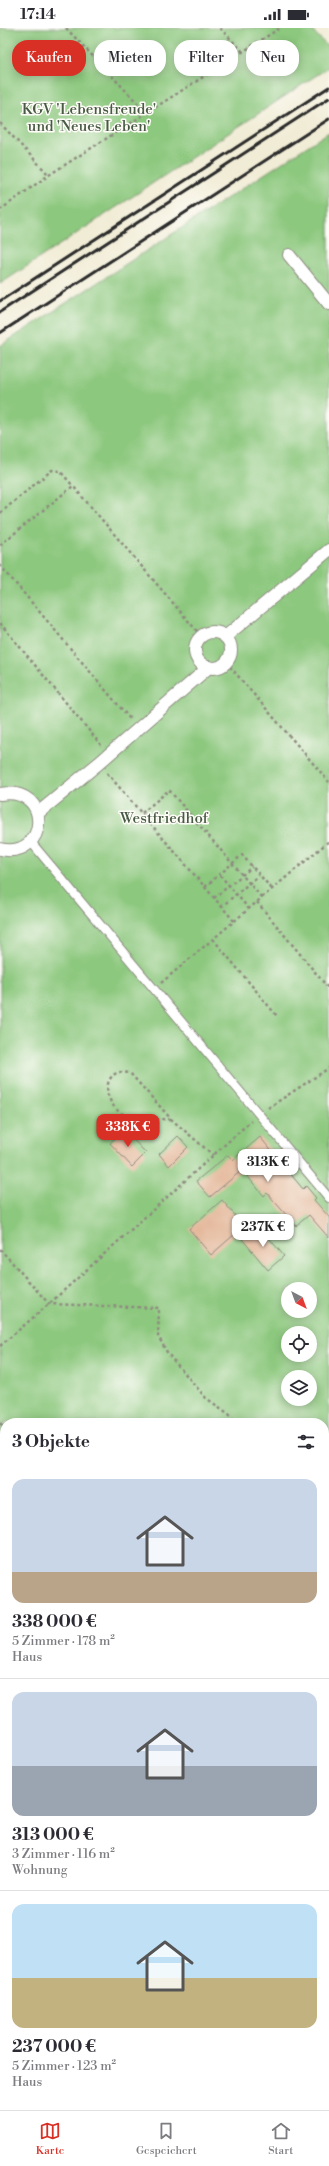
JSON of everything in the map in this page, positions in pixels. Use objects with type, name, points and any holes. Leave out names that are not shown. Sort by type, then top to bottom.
[{"type":"street","points":[[289,255],[329,304]]},
{"type":"street","points":[[225,637],[329,550]]},
{"type":"street","points":[[213,632],[225,637],[229,642],[231,650],[226,662],[221,666],[209,667],[203,665],[197,658],[196,650],[202,637],[213,632]]},
{"type":"street","points":[[38,813],[99,763],[209,667]]},
{"type":"street","points":[[0,794],[10,792],[20,794],[33,804],[38,813],[39,824],[36,834],[31,842],[18,850],[8,851],[0,849]]},
{"type":"lane","points":[[31,842],[155,988],[329,1198]]},
{"type":"path","points":[[66,28],[147,113]]},
{"type":"path","points":[[220,28],[243,52]]},
{"type":"path","points":[[0,210],[49,176],[280,28]]},
{"type":"path","points":[[0,123],[49,176]]},
{"type":"path","points":[[0,513],[52,470],[60,471],[202,637]]},
{"type":"path","points":[[0,545],[72,486]]},
{"type":"path","points":[[0,565],[138,729]]},
{"type":"path","points":[[0,624],[109,754]]},
{"type":"path","points":[[226,662],[329,782]]},
{"type":"path","points":[[99,763],[234,921]]},
{"type":"path","points":[[142,813],[169,790],[262,898]]},
{"type":"path","points":[[155,988],[329,841]]},
{"type":"path","points":[[205,887],[242,856],[272,890]]},
{"type":"path","points":[[214,898],[252,866]]},
{"type":"path","points":[[220,875],[249,909]]},
{"type":"path","points":[[222,907],[259,875]]},
{"type":"path","points":[[257,902],[329,989]]},
{"type":"path","points":[[213,939],[277,1016]]},
{"type":"path","points":[[0,1346],[49,1304],[260,1114],[329,1068]]},
{"type":"path","points":[[171,1119],[134,1118],[124,1115],[110,1099],[106,1090],[108,1082],[118,1072],[130,1073],[171,1119],[213,1155]]},
{"type":"path","points":[[0,1249],[49,1304],[159,1308],[158,1336],[164,1349],[206,1398],[233,1418]]},
{"type":"green space","name":"KGV 'Lebensfreude' und 'Neues Leben'","points":[[0,28],[310,28],[329,48],[329,67],[0,284]]},
{"type":"green space","name":"Westfriedhof","points":[[329,132],[329,1418],[0,1418],[0,346]]},
{"type":"building","points":[[124,1130],[146,1153],[132,1167],[110,1143]]},
{"type":"building","points":[[178,1136],[188,1147],[169,1166],[159,1154]]},
{"type":"building","points":[[260,1137],[303,1189],[306,1186],[316,1198],[314,1200],[329,1217],[329,1238],[309,1215],[296,1226],[267,1193],[264,1196],[242,1170],[210,1197],[196,1181],[228,1155],[233,1160]]},
{"type":"building","points":[[222,1200],[244,1226],[211,1255],[189,1229]]},
{"type":"building","points":[[258,1225],[284,1256],[268,1270],[242,1239]]},
{"type":"railway","points":[[0,301],[329,87]]},
{"type":"railway","points":[[0,312],[329,98]]},
{"type":"railway","points":[[0,333],[329,119]]}]
